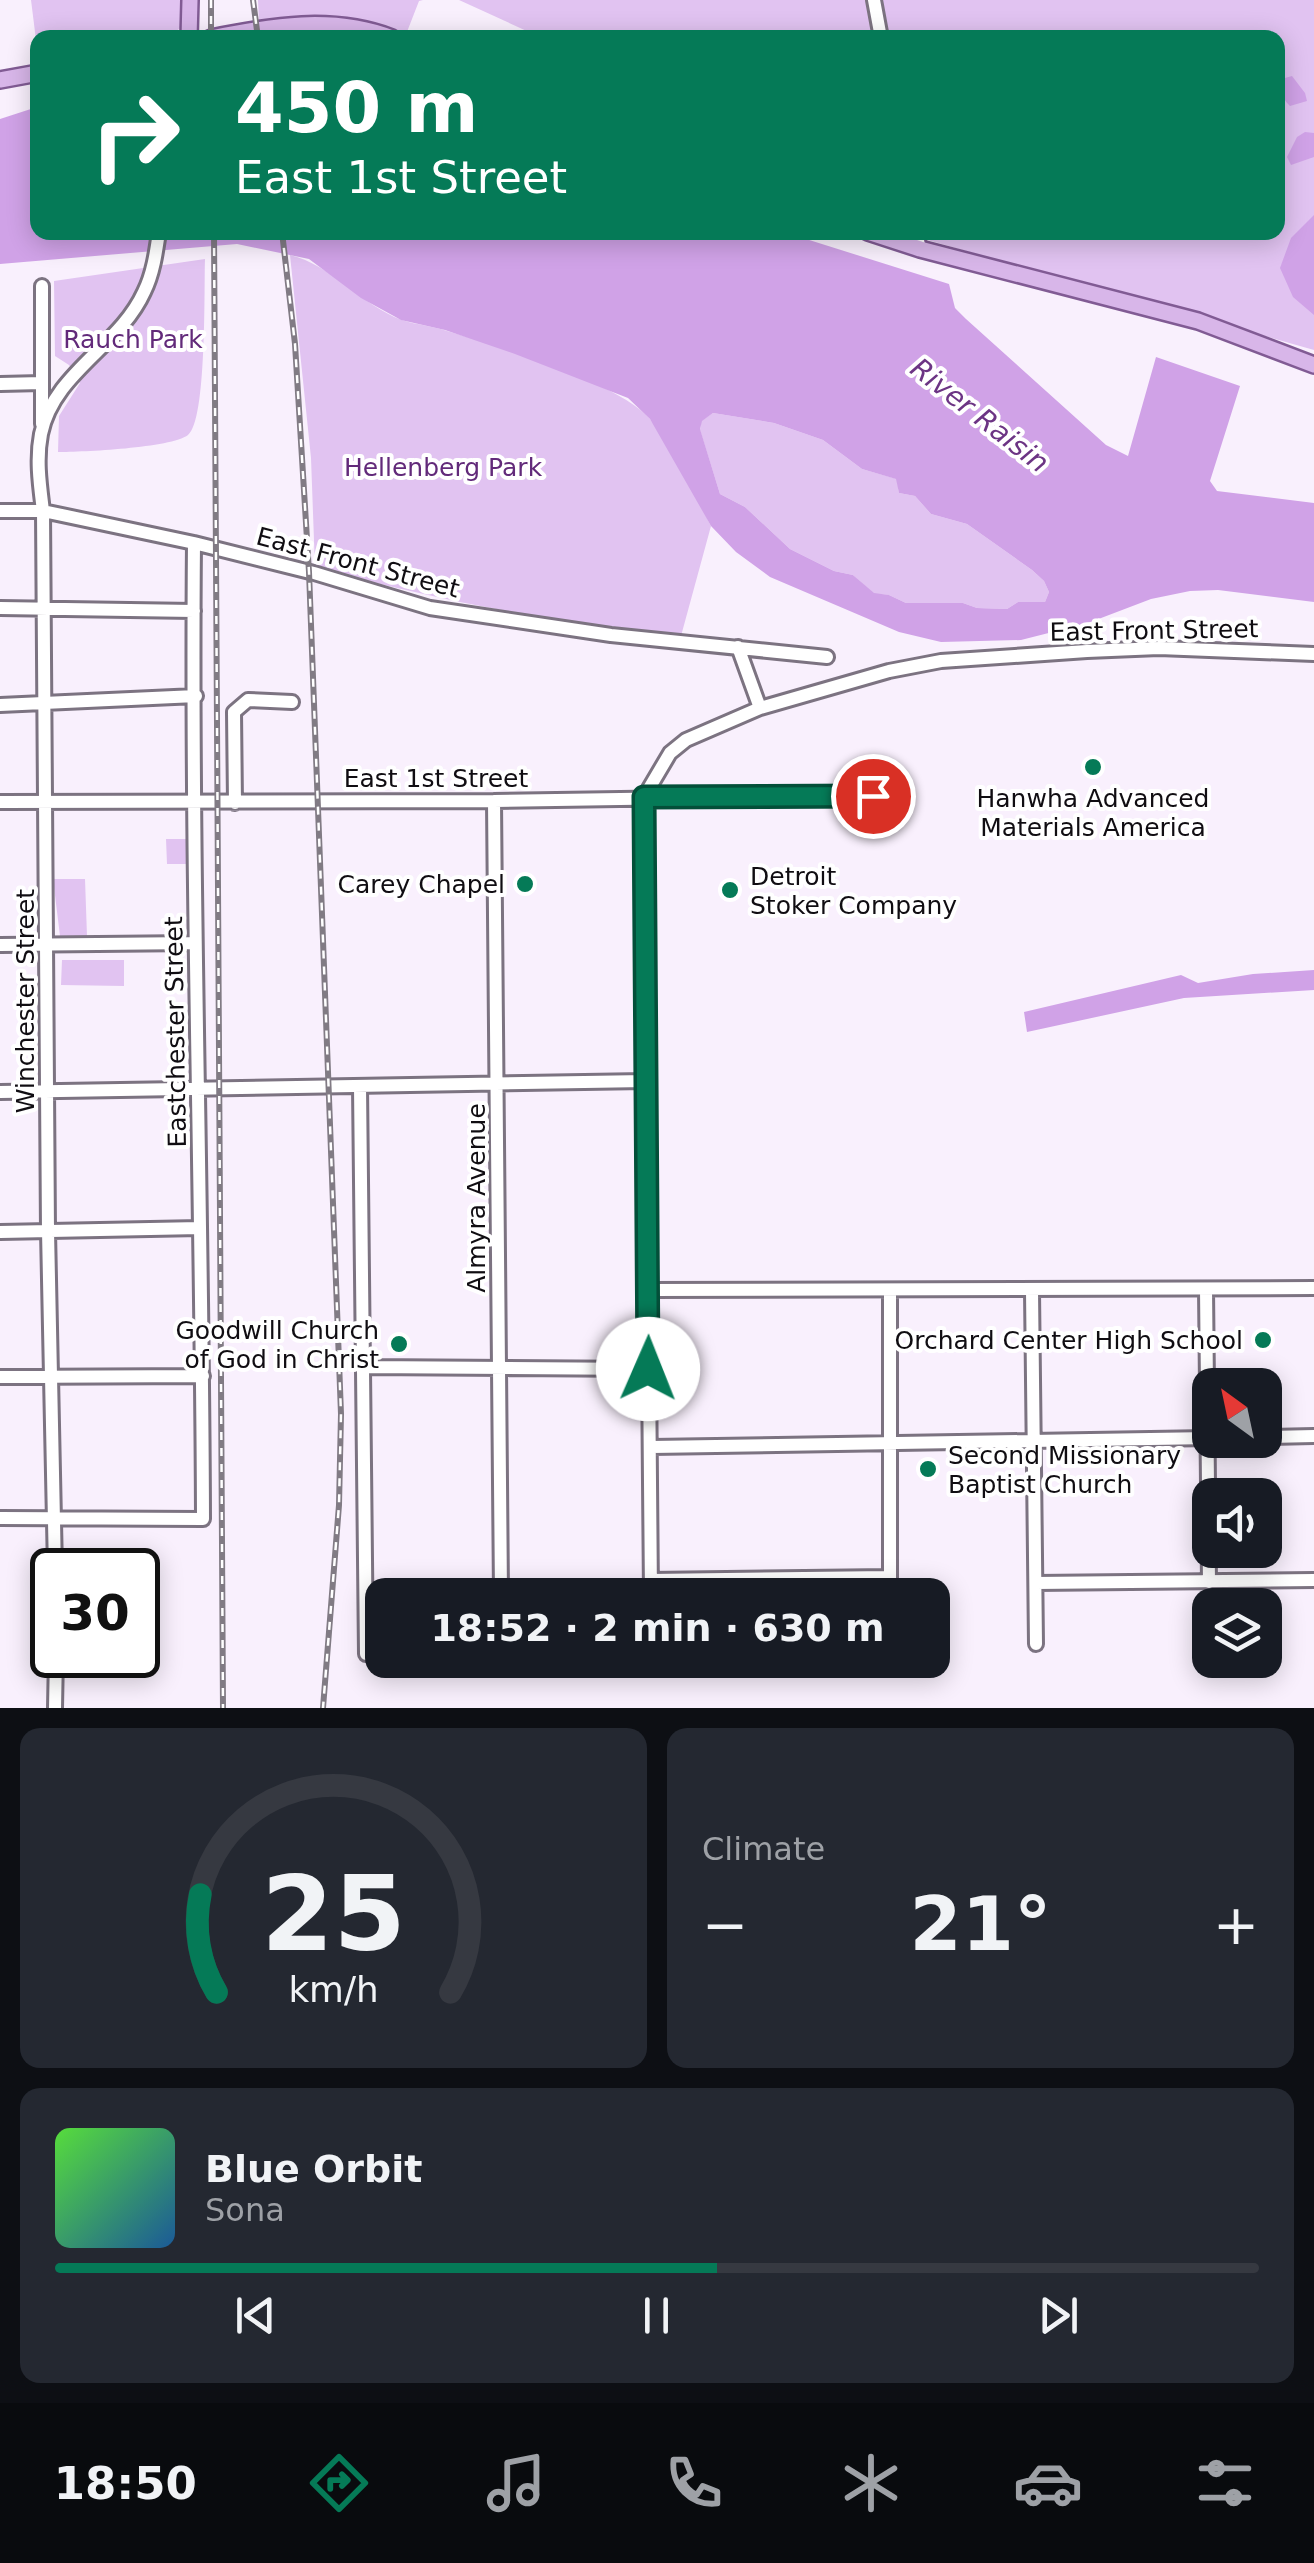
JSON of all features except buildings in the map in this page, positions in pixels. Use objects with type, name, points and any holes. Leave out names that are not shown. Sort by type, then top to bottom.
[{"type":"main road","points":[[189,30],[190,0]]},
{"type":"main road","points":[[255,30],[288,24],[363,30]]},
{"type":"main road","points":[[0,80],[30,74]]},
{"type":"main road","points":[[918,241],[1198,321],[1314,365]]},
{"type":"street","points":[[874,0],[880,30]]},
{"type":"street","name":"Winchester Street","points":[[42,432],[56,396],[75,371],[115,334],[144,294],[158,240]]},
{"type":"street","name":"Winchester Street","points":[[42,286],[42,432],[38,464],[43,511],[48,1231],[55,1548]]},
{"type":"street","points":[[0,384],[42,383]]},
{"type":"street","name":"East Front Street","points":[[0,512],[43,511],[194,543],[430,608],[535,625],[826,657]]},
{"type":"street","name":"Eastchester Street","points":[[54,1517],[204,1520],[195,943],[194,543]]},
{"type":"street","points":[[0,608],[194,611]]},
{"type":"street","points":[[738,647],[760,708]]},
{"type":"street","name":"East Front Street","points":[[644,797],[670,754],[686,740],[760,708],[889,672],[942,661],[1159,648],[1314,654]]},
{"type":"street","points":[[0,705],[196,696]]},
{"type":"street","points":[[235,803],[234,712],[248,700],[292,702]]},
{"type":"street","name":"East 1st Street","points":[[0,802],[873,796]]},
{"type":"street","points":[[644,797],[651,1578]]},
{"type":"street","name":"Almyra Avenue","points":[[494,801],[501,1578]]},
{"type":"street","points":[[0,945],[195,943]]},
{"type":"street","points":[[0,1092],[646,1081]]},
{"type":"street","points":[[360,1086],[366,1578]]},
{"type":"street","points":[[0,1232],[200,1228]]},
{"type":"street","points":[[649,1290],[1314,1288]]},
{"type":"street","points":[[1206,1289],[1208,1368]]},
{"type":"street","points":[[810,1578],[889,1577],[890,1291]]},
{"type":"street","points":[[1032,1291],[1036,1644]]},
{"type":"street","points":[[365,1367],[648,1369]]},
{"type":"street","points":[[0,1377],[203,1376]]},
{"type":"street","points":[[1282,1437],[1314,1436]]},
{"type":"street","points":[[652,1447],[1192,1438]]},
{"type":"street","points":[[1209,1458],[1209,1582]]},
{"type":"street","points":[[0,1518],[54,1517]]},
{"type":"street","points":[[1036,1582],[1314,1580]]},
{"type":"street","points":[[55,1708],[56,1678]]},
{"type":"green space","points":[[31,0],[181,0],[178,30],[35,30]]},
{"type":"green space","points":[[258,0],[423,0],[419,1],[408,30],[387,30],[333,19],[259,23]]},
{"type":"green space","points":[[459,0],[1314,0],[1314,350],[928,240],[1285,240],[1285,30],[525,30]]},
{"type":"green space","name":"Hellenberg Park","points":[[290,255],[319,267],[402,320],[442,329],[555,367],[612,392],[650,419],[711,526],[681,636],[496,609],[315,568],[311,458]]},
{"type":"green space","name":"Rauch Park","points":[[205,259],[199,406],[188,435],[146,446],[58,452],[59,416],[80,383],[69,365],[55,356],[54,281]]},
{"type":"green space","points":[[713,413],[774,423],[823,440],[862,469],[897,479],[899,493],[915,496],[931,514],[967,524],[1032,570],[1049,592],[1045,602],[1018,602],[1007,609],[977,608],[963,603],[906,603],[889,595],[874,594],[853,575],[834,571],[790,549],[745,507],[720,494],[700,430],[701,421]]},
{"type":"green space","points":[[166,839],[190,839],[191,864],[167,864]]},
{"type":"green space","points":[[53,879],[85,879],[87,936],[60,936]]},
{"type":"green space","points":[[62,960],[124,960],[124,986],[61,985]]},
{"type":"water","points":[[1292,76],[1307,101],[1290,106],[1285,100],[1285,78]]},
{"type":"water","name":"River Raisin","points":[[30,109],[30,240],[809,240],[949,284],[955,308],[966,319],[1106,445],[1128,456],[1156,357],[1240,386],[1210,481],[1217,491],[1314,503],[1314,602],[1218,590],[1190,591],[1151,599],[1088,623],[1021,640],[941,642],[899,632],[770,577],[736,552],[711,526],[650,419],[628,398],[515,354],[401,320],[361,298],[309,259],[237,244],[0,264],[0,119]],"holes":[[[713,413],[774,423],[823,440],[862,469],[896,479],[899,493],[915,496],[931,514],[967,524],[1032,570],[1049,592],[1045,602],[1018,602],[1007,609],[977,608],[963,603],[906,603],[874,593],[853,575],[834,571],[790,549],[745,507],[720,494],[700,429],[702,421]]]},
{"type":"water","points":[[1305,132],[1314,133],[1314,157],[1291,165],[1287,157],[1297,137]]},
{"type":"water","points":[[1314,215],[1314,315],[1293,297],[1280,268],[1291,238]]},
{"type":"water","points":[[1314,970],[1314,990],[1184,998],[1027,1032],[1024,1012],[1181,975],[1198,983]]},
{"type":"railway","points":[[211,0],[211,30]]},
{"type":"railway","points":[[253,0],[257,30]]},
{"type":"railway","points":[[214,240],[223,1708]]},
{"type":"railway","points":[[283,240],[295,344],[309,572],[341,1414],[339,1505],[323,1708]]},
{"type":"place","name":"Hanwha Advanced Materials America","points":[[1093,767]]},
{"type":"place","name":"Carey Chapel","points":[[525,884]]},
{"type":"place","name":"Detroit Stoker Company","points":[[730,890]]},
{"type":"place","name":"Orchard Center High School","points":[[1263,1340]]},
{"type":"place","name":"Goodwill Church of God in Christ","points":[[399,1344]]},
{"type":"place","name":"Second Missionary Baptist Church","points":[[928,1469]]},
{"type":"route","points":[[648,1369],[644,797],[873,796]]}]
